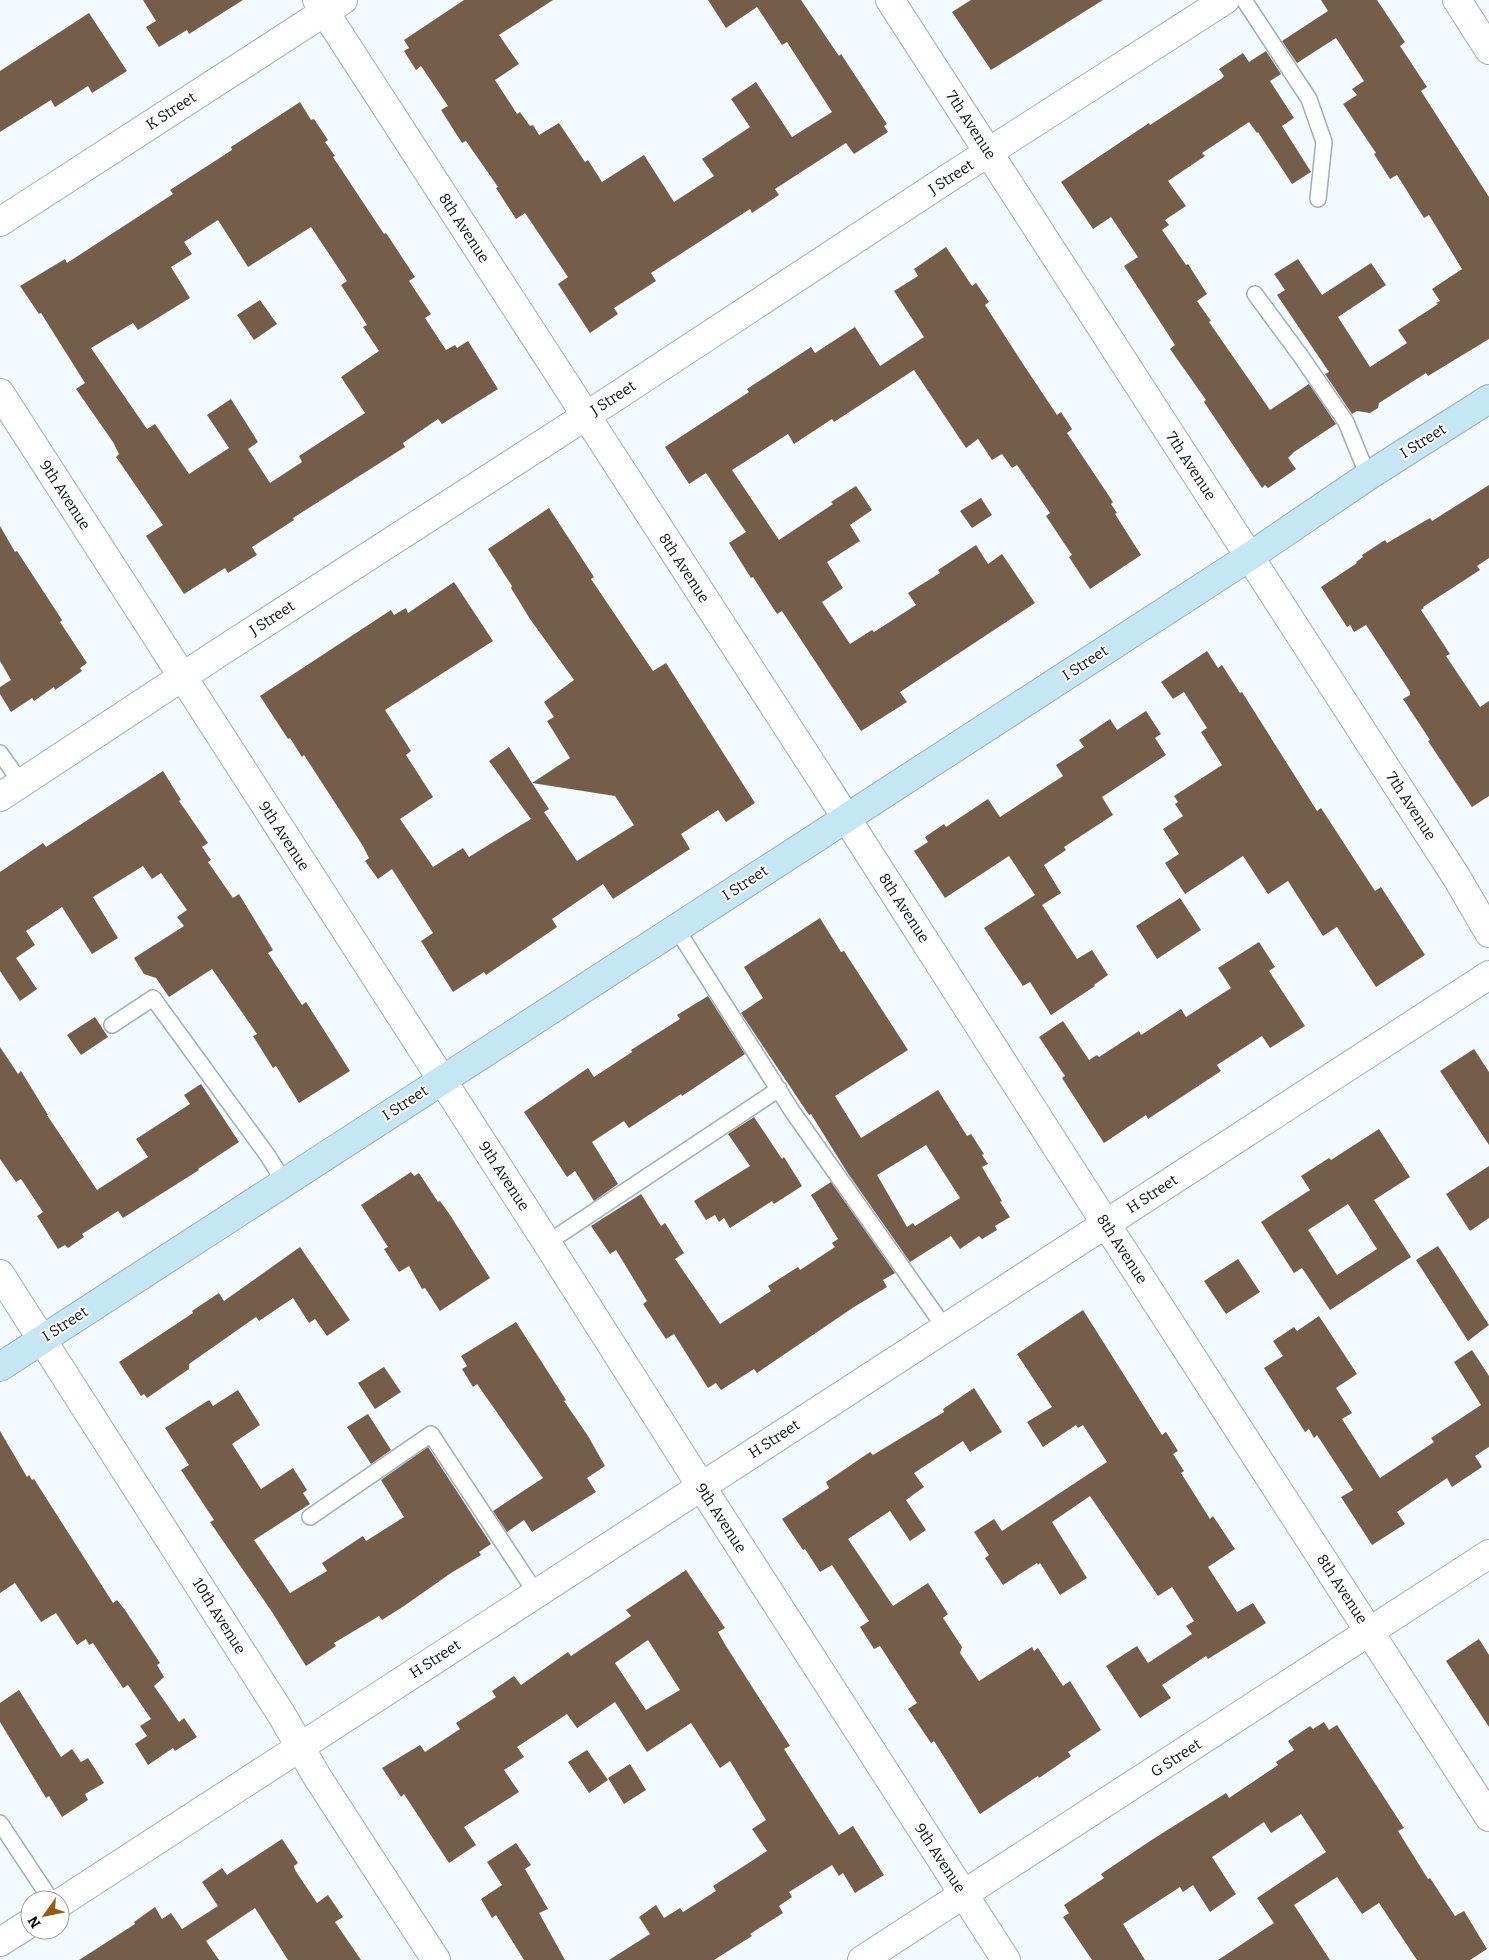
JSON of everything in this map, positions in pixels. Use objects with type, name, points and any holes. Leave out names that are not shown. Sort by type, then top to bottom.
[{"type":"street","name":"7th Avenue","points":[[890,0],[1457,878],[1489,933]]},
{"type":"street","name":"J Street","points":[[10,790],[1225,0]]},
{"type":"street","points":[[1457,0],[1489,50]]},
{"type":"street","name":"K Street","points":[[0,222],[328,4]]},
{"type":"street","name":"8th Avenue","points":[[328,4],[586,416],[1489,1816]]},
{"type":"street","name":"9th Avenue","points":[[0,393],[548,1243],[701,1486],[1006,1960]]},
{"type":"street","name":"I Street","points":[[0,1367],[1249,557],[1368,476],[1489,399]]},
{"type":"street","name":"H Street","points":[[70,1896],[1489,975]]},
{"type":"street","name":"10th Avenue","points":[[0,1274],[300,1746],[316,1775],[436,1960]]},
{"type":"street","name":"G Street","points":[[862,1960],[1489,1554]]},
{"type":"street","points":[[0,1942],[20,1929]]},
{"type":"lane","points":[[1244,0],[1309,99],[1324,142],[1318,199]]},
{"type":"lane","points":[[1255,294],[1346,422],[1368,476]]},
{"type":"lane","points":[[0,753],[10,790]]},
{"type":"lane","points":[[676,928],[779,1089],[945,1328]]},
{"type":"lane","points":[[112,1025],[153,998],[268,1156],[284,1182]]},
{"type":"lane","points":[[548,1243],[779,1089]]},
{"type":"lane","points":[[310,1516],[431,1434],[536,1593]]},
{"type":"lane","points":[[0,1823],[44,1890]]},
{"type":"building","points":[[143,0],[243,0],[189,34],[187,30],[159,47],[146,27],[156,21]]},
{"type":"building","points":[[464,0],[553,0],[499,35],[519,64],[495,80],[517,114],[520,112],[530,126],[533,125],[539,135],[559,123],[585,162],[588,160],[602,182],[644,155],[674,202],[714,176],[702,159],[750,127],[731,99],[756,82],[792,137],[832,112],[787,42],[782,45],[757,7],[726,28],[708,0],[801,0],[839,56],[841,54],[887,124],[884,126],[888,132],[854,154],[846,143],[775,189],[779,195],[752,213],[750,209],[651,273],[656,281],[614,308],[618,314],[590,333],[558,284],[568,277],[525,213],[516,219],[496,188],[498,187],[466,141],[462,143],[441,110],[448,106],[421,66],[416,70],[404,51],[409,48],[404,40]]},
{"type":"building","points":[[971,0],[1103,0],[991,70],[952,12]]},
{"type":"building","points":[[1321,0],[1377,0],[1405,42],[1400,46],[1427,87],[1421,91],[1489,197],[1489,339],[1428,376],[1426,373],[1379,403],[1378,408],[1370,413],[1357,411],[1352,414],[1325,374],[1329,372],[1277,295],[1285,290],[1274,274],[1298,259],[1322,295],[1371,263],[1386,285],[1338,317],[1370,367],[1407,343],[1398,330],[1438,304],[1436,303],[1440,301],[1432,289],[1462,269],[1429,215],[1424,218],[1397,175],[1390,179],[1374,154],[1376,153],[1343,104],[1357,95],[1352,89],[1364,81],[1336,38],[1297,63],[1282,41],[1328,11]]},
{"type":"building","points":[[89,13],[127,71],[92,93],[88,86],[55,107],[51,100],[0,132],[0,71]]},
{"type":"building","points":[[1266,51],[1281,74],[1270,81],[1294,118],[1282,126],[1311,172],[1292,184],[1258,132],[1249,122],[1202,153],[1205,156],[1168,181],[1186,206],[1165,220],[1169,225],[1162,230],[1186,265],[1188,264],[1207,294],[1197,301],[1211,321],[1209,322],[1270,410],[1309,384],[1336,424],[1288,458],[1296,469],[1268,488],[1265,485],[1262,488],[1204,402],[1206,400],[1170,349],[1175,345],[1124,266],[1138,257],[1111,217],[1093,229],[1061,182],[1149,123],[1150,125],[1221,79],[1224,76],[1219,69],[1243,53],[1249,62]]},
{"type":"building","points":[[300,102],[311,120],[314,119],[328,140],[325,142],[335,156],[333,157],[415,277],[409,281],[431,314],[425,318],[446,350],[455,345],[457,348],[468,341],[498,389],[442,424],[438,419],[403,443],[405,447],[293,518],[294,520],[252,547],[257,555],[228,573],[225,568],[184,594],[146,536],[163,525],[116,457],[119,454],[113,442],[76,389],[85,383],[41,313],[39,314],[20,286],[65,259],[67,263],[173,194],[170,190],[232,150],[231,147]],"holes":[[[218,220],[248,267],[311,227],[347,281],[341,285],[367,325],[363,327],[379,351],[341,377],[365,413],[299,456],[302,462],[270,483],[248,449],[258,442],[231,399],[207,415],[229,448],[189,474],[155,424],[147,429],[91,348],[133,323],[138,330],[190,298],[171,267],[192,254],[184,242]]]},
{"type":"building","points":[[946,247],[972,286],[976,283],[989,302],[985,305],[1057,415],[1061,412],[1072,429],[1067,433],[1113,502],[1111,504],[1117,513],[1115,514],[1141,555],[1090,589],[1069,557],[1072,555],[1046,516],[1050,513],[1017,465],[1012,468],[1002,454],[992,460],[978,439],[966,448],[914,370],[834,422],[832,419],[794,444],[788,434],[732,470],[779,540],[833,504],[831,502],[856,486],[872,510],[850,525],[860,541],[827,562],[843,588],[822,602],[850,644],[872,630],[874,632],[916,605],[908,593],[940,573],[938,570],[976,545],[988,564],[1002,554],[1035,603],[900,692],[907,702],[861,731],[782,611],[777,614],[729,543],[746,532],[706,473],[689,484],[665,447],[749,392],[747,389],[811,347],[815,353],[855,327],[880,366],[924,337],[894,291],[918,276],[914,269]]},
{"type":"building","points":[[260,300],[277,324],[254,340],[237,315]]},
{"type":"building","points":[[1489,485],[1489,558],[1477,566],[1480,570],[1421,610],[1450,654],[1446,656],[1480,707],[1489,701],[1489,796],[1472,807],[1428,741],[1430,740],[1403,699],[1410,695],[1410,692],[1366,625],[1354,632],[1350,625],[1347,627],[1321,587],[1357,563],[1363,557],[1362,555],[1385,540],[1387,543],[1430,518],[1432,521]]},
{"type":"building","points":[[981,498],[992,515],[972,528],[960,511]]},
{"type":"building","points":[[549,508],[594,577],[591,579],[653,671],[666,663],[755,803],[726,822],[718,810],[681,834],[690,849],[613,899],[603,884],[552,919],[557,927],[486,975],[484,972],[453,992],[421,941],[433,933],[392,869],[378,879],[365,861],[369,858],[363,846],[304,755],[302,757],[290,738],[288,739],[260,696],[391,610],[394,615],[406,608],[408,613],[454,582],[493,641],[385,710],[411,751],[406,755],[433,797],[400,819],[433,867],[463,848],[469,857],[531,819],[489,761],[509,747],[532,783],[570,758],[547,721],[554,717],[544,702],[574,680],[530,619],[511,588],[512,586],[488,549]],"holes":[[[532,783],[615,796],[634,825],[577,861],[544,812],[549,809]]]},
{"type":"building","points":[[0,526],[15,552],[17,551],[62,620],[60,622],[87,663],[80,668],[82,671],[55,690],[54,687],[34,701],[32,698],[11,712],[0,694],[0,687],[11,680],[0,661]]},
{"type":"building","points":[[1207,651],[1218,668],[1222,665],[1240,693],[1242,692],[1317,811],[1321,808],[1375,891],[1381,887],[1425,955],[1376,987],[1337,927],[1323,936],[1288,881],[1268,894],[1243,856],[1185,894],[1165,863],[1179,854],[1163,829],[1183,816],[1175,804],[1178,802],[1174,796],[1222,765],[1201,732],[1207,728],[1184,692],[1173,699],[1161,682]]},
{"type":"building","points":[[1146,711],[1161,734],[1155,738],[1166,755],[1102,797],[1113,815],[1064,847],[1066,850],[1044,865],[1061,893],[1042,905],[1077,959],[1092,950],[1108,975],[1095,986],[1051,1015],[1030,982],[1023,986],[984,928],[1035,895],[1009,856],[945,898],[914,851],[928,842],[925,837],[944,824],[946,827],[988,799],[1000,817],[1063,776],[1056,765],[1084,747],[1079,740],[1110,719],[1117,730]]},
{"type":"building","points":[[163,771],[181,800],[179,801],[208,843],[202,847],[211,860],[208,862],[233,898],[239,894],[273,950],[268,953],[302,1005],[306,1002],[350,1071],[299,1103],[276,1066],[273,1068],[253,1036],[257,1034],[212,969],[169,997],[156,978],[144,974],[134,958],[184,926],[177,917],[187,910],[161,873],[152,879],[143,866],[93,897],[118,938],[92,954],[62,907],[26,931],[35,945],[16,958],[37,989],[20,1001],[0,971],[0,872],[43,843],[46,847]]},
{"type":"building","points":[[1180,898],[1201,930],[1157,959],[1136,926]]},
{"type":"building","points":[[820,918],[841,952],[844,951],[908,1050],[835,1096],[861,1138],[938,1090],[967,1136],[971,1134],[984,1154],[982,1155],[988,1164],[982,1167],[1010,1217],[995,1226],[997,1230],[982,1239],[979,1236],[960,1249],[951,1236],[910,1262],[847,1172],[811,1114],[809,1115],[741,1013],[763,998],[744,967]],"holes":[[[926,1145],[960,1198],[915,1226],[913,1223],[907,1227],[877,1175]]]},
{"type":"building","points":[[1259,942],[1275,967],[1269,971],[1305,1026],[1270,1048],[1262,1036],[1217,1065],[1221,1071],[1148,1119],[1146,1115],[1104,1143],[1062,1078],[1065,1076],[1039,1037],[1063,1021],[1089,1060],[1097,1055],[1099,1057],[1139,1031],[1141,1035],[1181,1009],[1186,1017],[1231,988],[1218,968]]},
{"type":"building","points":[[708,996],[745,1054],[682,1096],[681,1094],[629,1128],[624,1121],[592,1142],[618,1184],[594,1201],[575,1171],[567,1177],[524,1112],[588,1068],[594,1077],[632,1052],[631,1050],[680,1019],[677,1015]]},
{"type":"building","points":[[95,1017],[108,1037],[81,1055],[67,1035]]},
{"type":"building","points":[[0,1047],[18,1074],[21,1071],[47,1115],[97,1190],[148,1157],[136,1139],[190,1104],[184,1095],[201,1084],[239,1142],[123,1218],[118,1211],[82,1234],[84,1237],[68,1248],[65,1245],[58,1249],[37,1216],[43,1212],[21,1179],[16,1182],[0,1159]]},
{"type":"building","points":[[1474,1049],[1489,1072],[1489,1145],[1440,1071]]},
{"type":"building","points":[[754,1117],[782,1159],[784,1157],[802,1186],[774,1204],[772,1201],[730,1228],[724,1218],[719,1222],[715,1215],[706,1220],[694,1201],[750,1166],[728,1134]]},
{"type":"building","points":[[1379,1129],[1410,1177],[1374,1200],[1411,1257],[1330,1310],[1302,1268],[1294,1273],[1261,1222],[1310,1190],[1301,1176],[1329,1158],[1331,1160]],"holes":[[[1348,1204],[1377,1249],[1337,1275],[1308,1230]]]},
{"type":"building","points":[[1489,1166],[1489,1218],[1470,1231],[1446,1194]]},
{"type":"building","points":[[411,1172],[414,1176],[419,1173],[438,1202],[440,1201],[490,1278],[440,1311],[425,1288],[422,1289],[409,1266],[399,1272],[384,1249],[388,1247],[361,1205]]},
{"type":"building","points":[[831,1182],[895,1273],[883,1280],[887,1287],[854,1307],[757,1373],[754,1369],[721,1390],[716,1383],[708,1388],[674,1334],[666,1339],[643,1304],[647,1301],[616,1250],[610,1254],[591,1226],[641,1194],[661,1226],[665,1223],[684,1253],[675,1259],[720,1324],[771,1291],[768,1286],[798,1267],[800,1270],[835,1247],[832,1243],[838,1239],[811,1195]]},
{"type":"building","points":[[1438,1246],[1489,1325],[1468,1341],[1416,1260]]},
{"type":"building","points":[[300,1247],[350,1320],[327,1336],[315,1319],[309,1323],[293,1298],[259,1321],[256,1317],[189,1364],[189,1369],[147,1398],[144,1394],[141,1396],[119,1362],[193,1313],[192,1311],[219,1293],[224,1301]]},
{"type":"building","points":[[1238,1259],[1260,1292],[1226,1314],[1204,1281]]},
{"type":"building","points":[[1083,1310],[1162,1435],[1166,1432],[1178,1451],[1173,1454],[1184,1471],[1181,1473],[1210,1519],[1213,1516],[1235,1549],[1208,1567],[1237,1612],[1253,1603],[1266,1623],[1208,1659],[1206,1656],[1162,1685],[1171,1698],[1140,1718],[1106,1666],[1137,1646],[1148,1663],[1192,1634],[1186,1626],[1194,1621],[1172,1587],[1158,1596],[1090,1496],[1052,1522],[1087,1578],[1060,1595],[1040,1563],[1038,1565],[1037,1563],[1003,1585],[985,1558],[989,1555],[974,1532],[994,1519],[1002,1531],[1107,1462],[1083,1425],[1078,1428],[1076,1425],[1043,1447],[1027,1422],[1052,1407],[1017,1354]]},
{"type":"building","points":[[1319,1316],[1357,1374],[1336,1388],[1352,1413],[1342,1419],[1380,1478],[1434,1442],[1431,1438],[1481,1405],[1454,1362],[1472,1350],[1489,1376],[1489,1447],[1475,1456],[1482,1467],[1452,1487],[1447,1478],[1397,1512],[1405,1524],[1372,1545],[1341,1497],[1353,1490],[1317,1435],[1314,1438],[1309,1429],[1305,1432],[1264,1368],[1283,1356],[1273,1341],[1294,1327],[1297,1331]]},
{"type":"building","points":[[516,1322],[566,1400],[564,1401],[588,1436],[605,1466],[587,1478],[596,1492],[532,1532],[524,1520],[507,1532],[493,1511],[543,1478],[477,1384],[473,1387],[462,1369],[467,1366],[461,1356]]},
{"type":"building","points":[[384,1367],[401,1392],[375,1409],[358,1383]]},
{"type":"building","points":[[974,1388],[1002,1432],[970,1452],[963,1441],[914,1473],[924,1487],[906,1500],[926,1530],[910,1541],[890,1511],[848,1539],[893,1606],[928,1583],[948,1614],[943,1618],[962,1647],[960,1653],[979,1681],[1032,1647],[1034,1651],[1038,1648],[1063,1686],[1070,1681],[1101,1730],[1068,1752],[1071,1756],[980,1814],[934,1741],[931,1743],[908,1709],[917,1703],[880,1646],[874,1649],[860,1627],[869,1621],[832,1565],[820,1572],[782,1519],[829,1488],[826,1482],[870,1452],[873,1455],[944,1412],[943,1409]]},
{"type":"building","points":[[238,1390],[260,1425],[232,1444],[261,1489],[293,1468],[307,1490],[303,1493],[310,1504],[254,1540],[290,1593],[327,1571],[322,1563],[363,1536],[366,1541],[404,1517],[381,1480],[428,1447],[491,1544],[479,1552],[481,1555],[451,1573],[404,1606],[382,1620],[379,1616],[334,1643],[336,1646],[306,1666],[272,1612],[210,1522],[214,1520],[181,1470],[189,1465],[165,1428],[209,1400],[213,1406]]},
{"type":"building","points":[[368,1414],[391,1450],[371,1464],[347,1427]]},
{"type":"building","points":[[0,1431],[27,1477],[29,1475],[32,1480],[34,1479],[113,1603],[117,1600],[125,1610],[160,1663],[157,1665],[164,1677],[154,1686],[179,1722],[184,1718],[197,1737],[175,1751],[173,1748],[148,1765],[135,1744],[147,1736],[140,1726],[151,1719],[128,1685],[123,1688],[93,1643],[89,1645],[86,1639],[77,1645],[56,1613],[41,1622],[15,1583],[0,1593]]},
{"type":"building","points":[[686,1570],[725,1628],[718,1632],[790,1746],[784,1749],[839,1835],[853,1826],[884,1875],[855,1893],[843,1873],[839,1876],[832,1865],[789,1892],[792,1897],[779,1906],[783,1913],[750,1934],[752,1936],[714,1960],[609,1960],[650,1934],[639,1917],[656,1905],[664,1918],[680,1908],[683,1912],[716,1891],[713,1886],[767,1851],[752,1829],[766,1820],[730,1761],[720,1768],[691,1723],[647,1752],[615,1702],[577,1728],[567,1714],[517,1747],[524,1757],[504,1770],[519,1792],[464,1827],[476,1845],[449,1863],[404,1794],[401,1797],[382,1768],[420,1745],[425,1752],[460,1729],[456,1723],[496,1697],[492,1691],[514,1676],[521,1685],[568,1652],[571,1656],[631,1616],[626,1610]],"holes":[[[648,1640],[680,1690],[646,1710],[615,1663]]]},
{"type":"building","points":[[1479,1639],[1489,1655],[1489,1727],[1446,1661]]},
{"type":"building","points":[[19,1690],[61,1757],[72,1749],[81,1762],[88,1758],[104,1783],[85,1794],[88,1800],[62,1817],[49,1796],[46,1798],[0,1722],[0,1703]]},
{"type":"building","points":[[1324,1722],[1329,1730],[1337,1725],[1404,1828],[1398,1831],[1428,1879],[1430,1878],[1455,1916],[1464,1911],[1487,1949],[1470,1960],[1417,1960],[1379,1903],[1362,1914],[1337,1877],[1294,1905],[1330,1960],[1218,1960],[1274,1923],[1257,1898],[1326,1852],[1301,1814],[1271,1833],[1264,1822],[1212,1857],[1236,1894],[1210,1912],[1193,1885],[1183,1892],[1180,1887],[1123,1924],[1145,1960],[1092,1960],[1063,1917],[1069,1913],[1064,1905],[1104,1878],[1101,1874],[1150,1841],[1226,1793],[1229,1798],[1278,1765],[1276,1762],[1294,1750],[1288,1741],[1310,1726],[1313,1729]]},
{"type":"building","points":[[587,1750],[608,1780],[589,1793],[568,1762]]},
{"type":"building","points":[[630,1764],[646,1790],[624,1804],[608,1778]]},
{"type":"building","points":[[282,1839],[298,1863],[294,1866],[295,1870],[317,1903],[328,1895],[343,1917],[335,1922],[361,1960],[288,1960],[255,1908],[206,1941],[219,1960],[79,1960],[135,1924],[134,1922],[155,1907],[162,1919],[171,1913],[182,1929],[218,1906],[202,1882],[222,1868],[227,1875]]},
{"type":"building","points":[[516,1843],[531,1865],[525,1869],[548,1909],[539,1913],[565,1960],[524,1960],[496,1915],[492,1918],[481,1899],[502,1885],[487,1862]]}]
